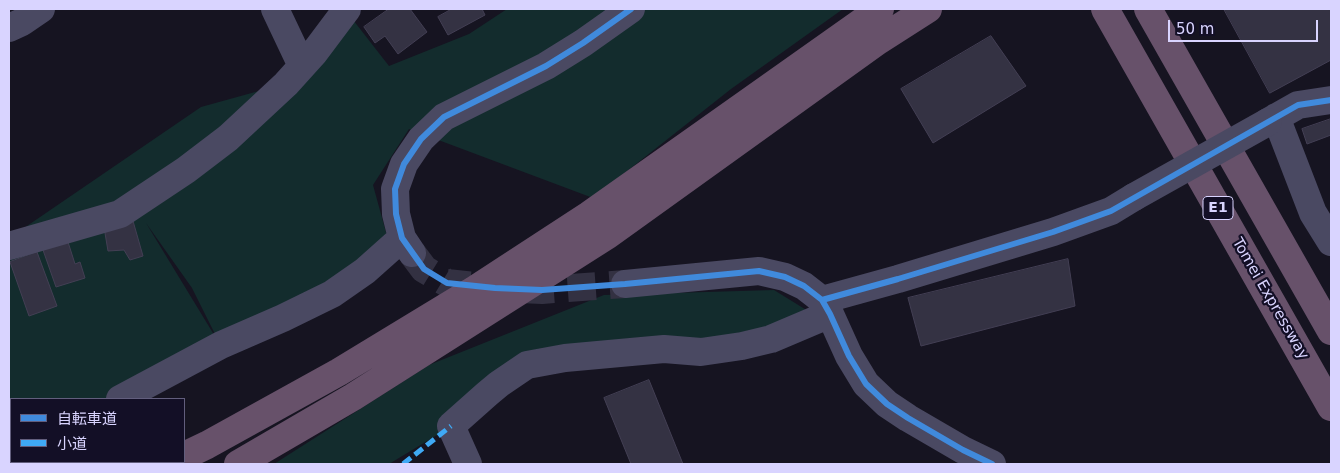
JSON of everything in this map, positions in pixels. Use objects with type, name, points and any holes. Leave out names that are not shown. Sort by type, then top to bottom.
[{"type":"highway","points":[[185,455],[339,372],[474,290],[589,215],[880,9]]},
{"type":"highway","points":[[238,464],[352,397],[608,235],[870,47],[928,9]]},
{"type":"highway","name":"Tomei Expressway","points":[[1105,9],[1331,407]]},
{"type":"highway","name":"E1","points":[[1148,9],[1331,330]]},
{"type":"street","points":[[9,28],[41,9]]},
{"type":"street","points":[[275,9],[302,66]]},
{"type":"street","points":[[9,246],[120,214],[186,170],[228,138],[286,84],[314,53],[347,9]]},
{"type":"street","points":[[122,398],[221,346],[332,294],[365,270],[407,246],[396,214],[395,189],[404,164],[421,139],[444,117],[546,66],[583,43],[631,9]]},
{"type":"street","points":[[468,464],[451,426],[486,394],[528,366],[565,358],[664,349],[701,352],[742,346],[771,339],[826,307],[898,279],[1053,232],[1111,211],[1298,105],[1331,100]]},
{"type":"street","points":[[1272,120],[1313,213],[1331,242]]},
{"type":"street","points":[[625,284],[759,271],[785,277],[804,286],[826,307],[849,356],[866,384],[880,398],[908,418],[962,450],[992,464]]},
{"type":"green space","points":[[507,9],[843,9],[731,89],[593,198],[409,129],[373,185],[387,236],[362,260],[221,345],[108,398],[10,398],[10,424],[9,247],[24,228],[201,107],[266,89],[350,16],[389,66],[469,34]],"holes":[[[146,223],[192,288],[216,338]]]},
{"type":"green space","points":[[774,290],[808,311],[742,346],[565,358],[389,464],[274,464],[429,365],[604,295]]},
{"type":"building","points":[[389,9],[410,9],[427,32],[398,54],[385,36],[375,43],[364,27]]},
{"type":"building","points":[[452,9],[482,9],[485,15],[448,35],[438,17]]},
{"type":"building","points":[[1224,9],[1331,9],[1331,60],[1270,93]]},
{"type":"building","points":[[991,36],[1026,86],[933,143],[901,89]]},
{"type":"building","points":[[1331,119],[1331,135],[1307,144],[1302,129]]},
{"type":"building","points":[[133,221],[143,256],[130,260],[124,250],[108,251],[104,227]]},
{"type":"building","points":[[68,242],[75,264],[80,262],[85,278],[56,287],[43,250]]},
{"type":"building","points":[[37,252],[57,306],[29,316],[10,262]]},
{"type":"building","points":[[1068,259],[1075,306],[921,346],[908,298]]},
{"type":"building","points":[[649,380],[683,464],[631,464],[604,398]]},
{"type":"tunnel","points":[[412,253],[424,269],[447,283],[542,290],[625,284]]},
{"type":"marked path","points":[[403,464],[451,426]]},
{"type":"cycle path","points":[[631,9],[583,43],[546,66],[444,117],[421,139],[404,164],[395,189],[396,214],[402,238],[424,269],[447,283],[542,290],[759,271],[785,277],[804,286],[822,300],[849,356],[866,384],[887,404],[963,450],[992,464]]},
{"type":"cycle path","points":[[822,300],[1053,232],[1111,211],[1298,105],[1331,100]]}]
